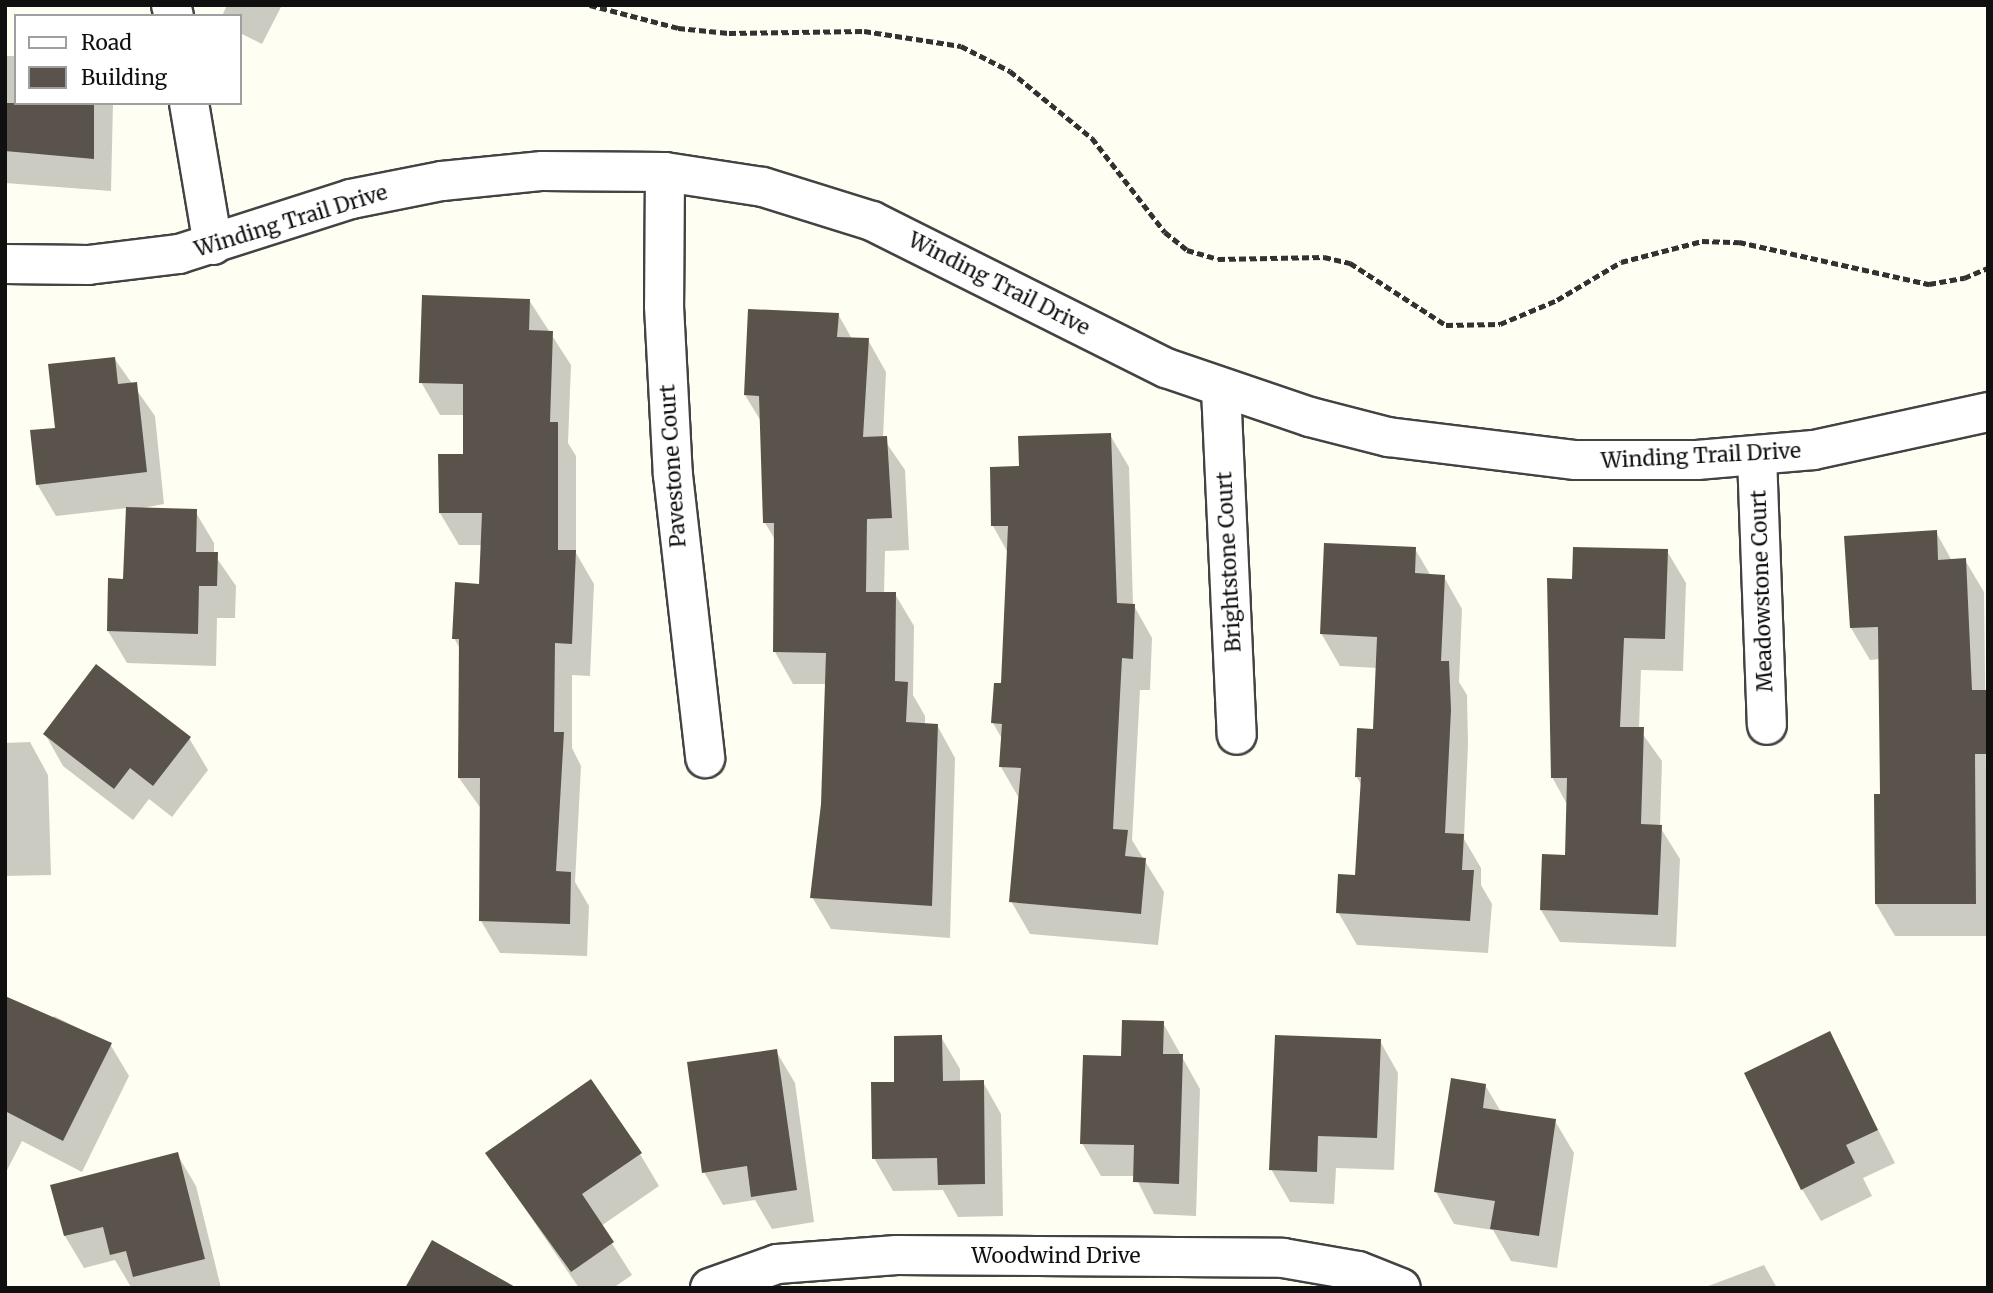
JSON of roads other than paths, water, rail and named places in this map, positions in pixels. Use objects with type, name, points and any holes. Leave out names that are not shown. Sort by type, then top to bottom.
[{"type":"street","points":[[189,105],[213,245]]},
{"type":"street","name":"Winding Trail Drive","points":[[5,264],[88,265],[178,254],[338,203],[442,180],[543,172],[665,172],[763,187],[872,221],[1166,368],[1221,389],[1388,437],[1492,453],[1634,463],[1757,456],[1872,439],[1988,412]]},
{"type":"street","name":"Pavestone Court","points":[[665,172],[664,306],[672,461],[705,758]]},
{"type":"street","name":"Brightstone Court","points":[[1221,389],[1237,735]]},
{"type":"street","name":"Meadowstone Court","points":[[1757,456],[1767,725]]},
{"type":"street","name":"Woodwind Drive","points":[[710,1288],[777,1264],[897,1255],[1283,1258],[1359,1270],[1401,1288]]}]
